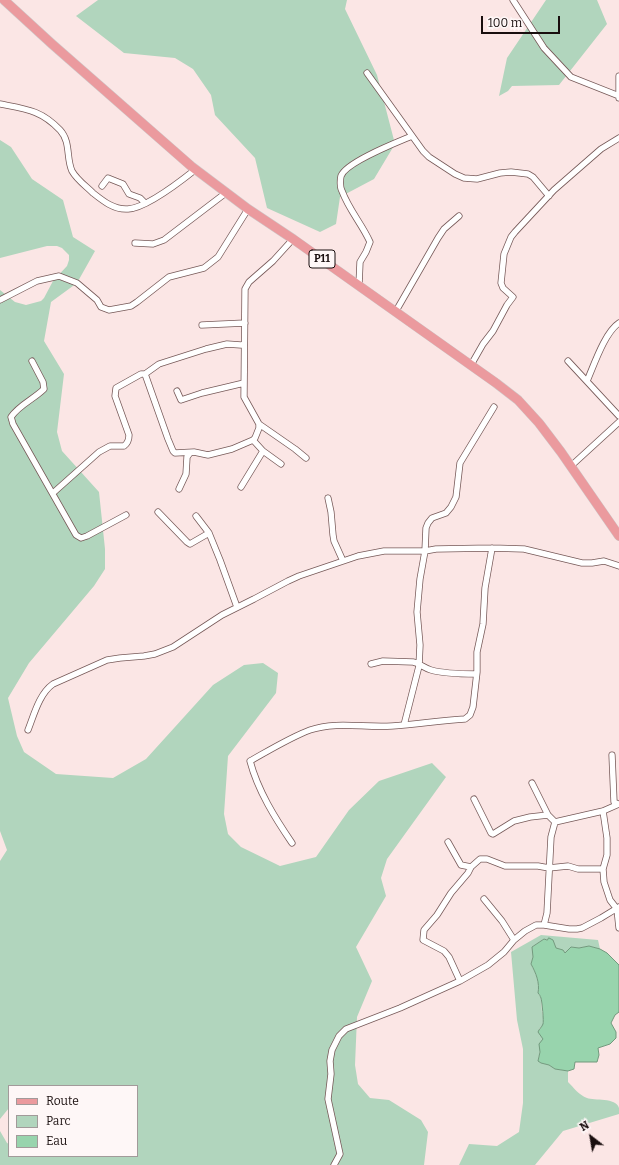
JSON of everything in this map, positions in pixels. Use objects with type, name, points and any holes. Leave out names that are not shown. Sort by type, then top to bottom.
[{"type":"main road","name":"P11","points":[[4,0],[52,44],[196,169],[248,208],[472,365],[518,400],[539,423],[571,466],[619,536]]},
{"type":"street","points":[[513,0],[544,48],[571,77],[619,98],[619,76]]},
{"type":"street","points":[[367,73],[426,154],[459,176],[471,179],[511,172],[528,174],[533,177],[549,196]]},
{"type":"street","points":[[0,104],[28,109],[49,120],[65,138],[71,168],[74,174],[99,198],[114,207],[128,210],[153,200],[196,169]]},
{"type":"street","points":[[359,286],[360,262],[370,242],[366,231],[352,213],[341,189],[341,176],[347,169],[369,156],[412,136]]},
{"type":"street","points":[[472,365],[483,344],[493,331],[513,297],[503,288],[501,283],[504,254],[515,232],[554,190],[600,149],[619,138]]},
{"type":"street","points":[[102,186],[108,178],[117,181],[123,184],[129,194],[140,198],[145,203]]},
{"type":"street","points":[[135,243],[153,244],[164,240],[227,192]]},
{"type":"street","points":[[0,300],[37,281],[59,276],[77,283],[97,300],[101,307],[109,310],[131,306],[169,277],[204,268],[218,257],[248,208]]},
{"type":"street","points":[[396,311],[438,238],[444,229],[459,216]]},
{"type":"street","points":[[293,239],[246,286],[245,289],[244,397],[259,424],[295,448],[306,458]]},
{"type":"street","points":[[202,325],[245,323]]},
{"type":"street","points":[[587,381],[601,348],[614,326],[619,323]]},
{"type":"street","points":[[53,493],[99,452],[110,446],[124,446],[129,439],[115,396],[116,388],[141,374],[145,374],[159,364],[227,344],[244,344]]},
{"type":"street","points":[[32,361],[43,382],[44,389],[15,411],[11,417],[13,424],[76,535],[81,538],[87,536],[126,515]]},
{"type":"street","points":[[568,361],[619,416]]},
{"type":"street","points":[[145,374],[174,452],[178,454],[190,453],[208,455],[232,449],[253,440],[258,432],[259,424]]},
{"type":"street","points":[[177,391],[181,400],[244,382]]},
{"type":"street","points":[[404,725],[419,664],[420,645],[416,612],[425,551],[426,528],[428,522],[432,518],[446,513],[451,507],[456,498],[460,463],[494,407]]},
{"type":"street","points":[[571,466],[619,422]]},
{"type":"street","points":[[253,440],[263,452],[281,464]]},
{"type":"street","points":[[241,487],[263,452]]},
{"type":"street","points":[[178,489],[186,474],[187,458],[190,453]]},
{"type":"street","points":[[328,498],[332,512],[332,535],[343,561]]},
{"type":"street","points":[[158,512],[190,544],[209,533]]},
{"type":"street","points":[[196,516],[209,533],[237,607]]},
{"type":"street","points":[[292,843],[267,804],[253,772],[250,761],[310,730],[326,726],[404,725],[464,719],[468,717],[473,707],[477,652],[483,624],[485,588],[492,548]]},
{"type":"street","points":[[28,730],[42,695],[47,688],[53,684],[107,660],[144,656],[173,648],[222,615],[299,576],[358,556],[384,551],[492,548],[524,549],[582,563],[604,561],[619,566]]},
{"type":"street","points":[[371,664],[387,660],[413,662],[430,670],[460,674],[476,674]]},
{"type":"street","points":[[612,755],[614,802],[619,804]]},
{"type":"street","points":[[532,783],[548,815],[555,822]]},
{"type":"street","points":[[474,799],[493,834],[514,821],[530,816],[548,815]]},
{"type":"street","points":[[555,822],[603,811],[619,804]]},
{"type":"street","points":[[603,811],[607,838],[607,855],[603,869],[604,882],[610,900],[618,908],[619,928]]},
{"type":"street","points":[[544,925],[547,913],[551,837],[555,822]]},
{"type":"street","points":[[448,842],[461,864],[471,867]]},
{"type":"street","points":[[460,981],[452,962],[444,951],[423,940],[424,930],[437,915],[451,892],[468,873],[471,867],[480,860],[487,859],[504,866],[538,866],[549,868],[568,866],[578,869],[603,869]]},
{"type":"street","points":[[484,899],[502,921],[514,940]]},
{"type":"street","points":[[334,1165],[340,1154],[328,1099],[331,1074],[330,1061],[332,1050],[339,1036],[346,1029],[400,1008],[460,981],[488,966],[504,952],[514,940],[525,931],[536,926],[544,925],[569,929],[582,928],[618,908]]},
{"type":"green space","points":[[98,0],[347,0],[345,9],[377,75],[395,144],[374,179],[340,197],[336,224],[320,232],[267,208],[255,158],[215,115],[211,95],[193,69],[175,58],[124,53],[76,16]]},
{"type":"green space","points":[[546,0],[597,0],[607,24],[559,85],[512,86],[508,91],[499,96],[507,58]]},
{"type":"green space","points":[[0,140],[11,147],[32,179],[63,200],[73,237],[95,251],[77,283],[51,302],[44,341],[64,374],[57,432],[62,451],[99,492],[105,549],[105,569],[94,586],[29,663],[8,698],[17,736],[24,752],[56,774],[113,778],[146,759],[213,685],[244,665],[263,663],[278,673],[276,693],[228,756],[224,814],[228,834],[241,847],[280,866],[316,857],[349,810],[379,781],[432,763],[446,777],[387,859],[381,878],[386,896],[356,947],[372,981],[357,1017],[355,1065],[358,1084],[370,1098],[389,1100],[421,1120],[428,1132],[424,1165],[0,1165],[0,1131],[8,1144],[8,1157],[138,1157],[138,1085],[8,1085],[8,1109],[0,1119],[0,861],[7,850],[0,831],[0,290],[15,302],[26,305],[41,301],[53,281],[67,266],[69,255],[62,248],[57,246],[47,246],[0,258]]},
{"type":"green space","points":[[541,935],[598,940],[600,949],[589,946],[579,948],[571,947],[565,953],[563,950],[556,948],[553,940],[544,939],[532,947],[533,957],[531,964],[537,978],[538,993],[541,997],[542,1013],[544,1018],[543,1025],[539,1029],[543,1039],[538,1060],[541,1063],[549,1065],[555,1069],[568,1071],[568,1082],[579,1093],[590,1099],[614,1102],[619,1108],[619,1114],[563,1131],[535,1165],[459,1165],[469,1144],[497,1146],[519,1132],[523,1103],[523,1049],[517,1020],[511,952]]},
{"type":"water","points":[[549,938],[553,940],[556,948],[563,950],[565,953],[571,947],[579,948],[589,946],[607,953],[619,965],[619,1012],[615,1015],[611,1023],[616,1032],[616,1038],[610,1044],[598,1048],[599,1055],[597,1062],[575,1062],[574,1069],[568,1071],[555,1069],[538,1061],[540,1052],[539,1044],[543,1039],[538,1032],[543,1024],[543,1016],[541,998],[538,993],[537,978],[531,964],[533,957],[532,947],[544,939],[547,940]]}]
